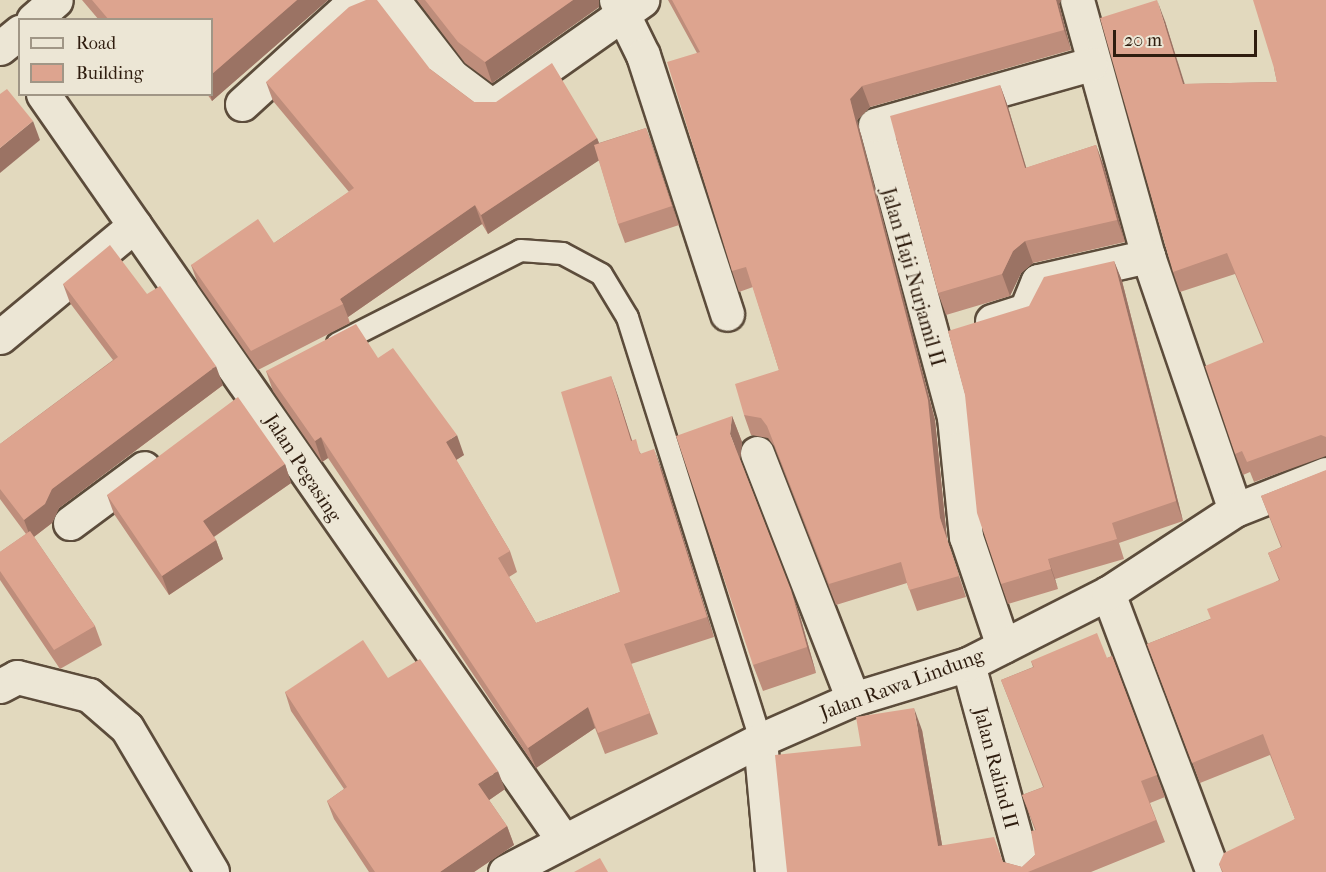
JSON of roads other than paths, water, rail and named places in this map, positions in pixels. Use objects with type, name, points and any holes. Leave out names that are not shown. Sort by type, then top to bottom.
[{"type":"street","points":[[35,18],[56,0]]},
{"type":"street","points":[[242,104],[346,9],[372,0]]},
{"type":"street","points":[[393,0],[452,76],[492,106],[628,4],[727,314]]},
{"type":"street","points":[[1077,0],[1090,64],[1148,256],[1235,510]]},
{"type":"street","name":"Jalan Haji Nurjamil II","points":[[1003,646],[966,537],[954,417],[930,339],[875,125],[1090,64]]},
{"type":"street","name":"Jalan Pegasing","points":[[44,96],[135,225],[262,382],[336,520],[563,840]]},
{"type":"street","points":[[0,337],[135,225]]},
{"type":"street","points":[[930,339],[1024,312],[1038,281],[1148,256]]},
{"type":"street","points":[[223,409],[262,382]]},
{"type":"street","points":[[70,523],[165,452]]},
{"type":"street","points":[[757,453],[853,699]]},
{"type":"street","name":"Jalan Rawa Lindung","points":[[504,872],[760,740],[853,699],[968,664],[1108,593],[1235,510],[1326,474]]},
{"type":"street","points":[[1108,593],[1213,872]]},
{"type":"street","name":"Jalan Ralind II","points":[[968,664],[1025,872]]},
{"type":"street","points":[[0,686],[17,677],[89,695],[127,728],[212,872]]},
{"type":"street","points":[[760,740],[772,872]]},
{"type":"lane","points":[[314,355],[520,250],[562,253],[601,274],[627,317],[760,740]]}]
